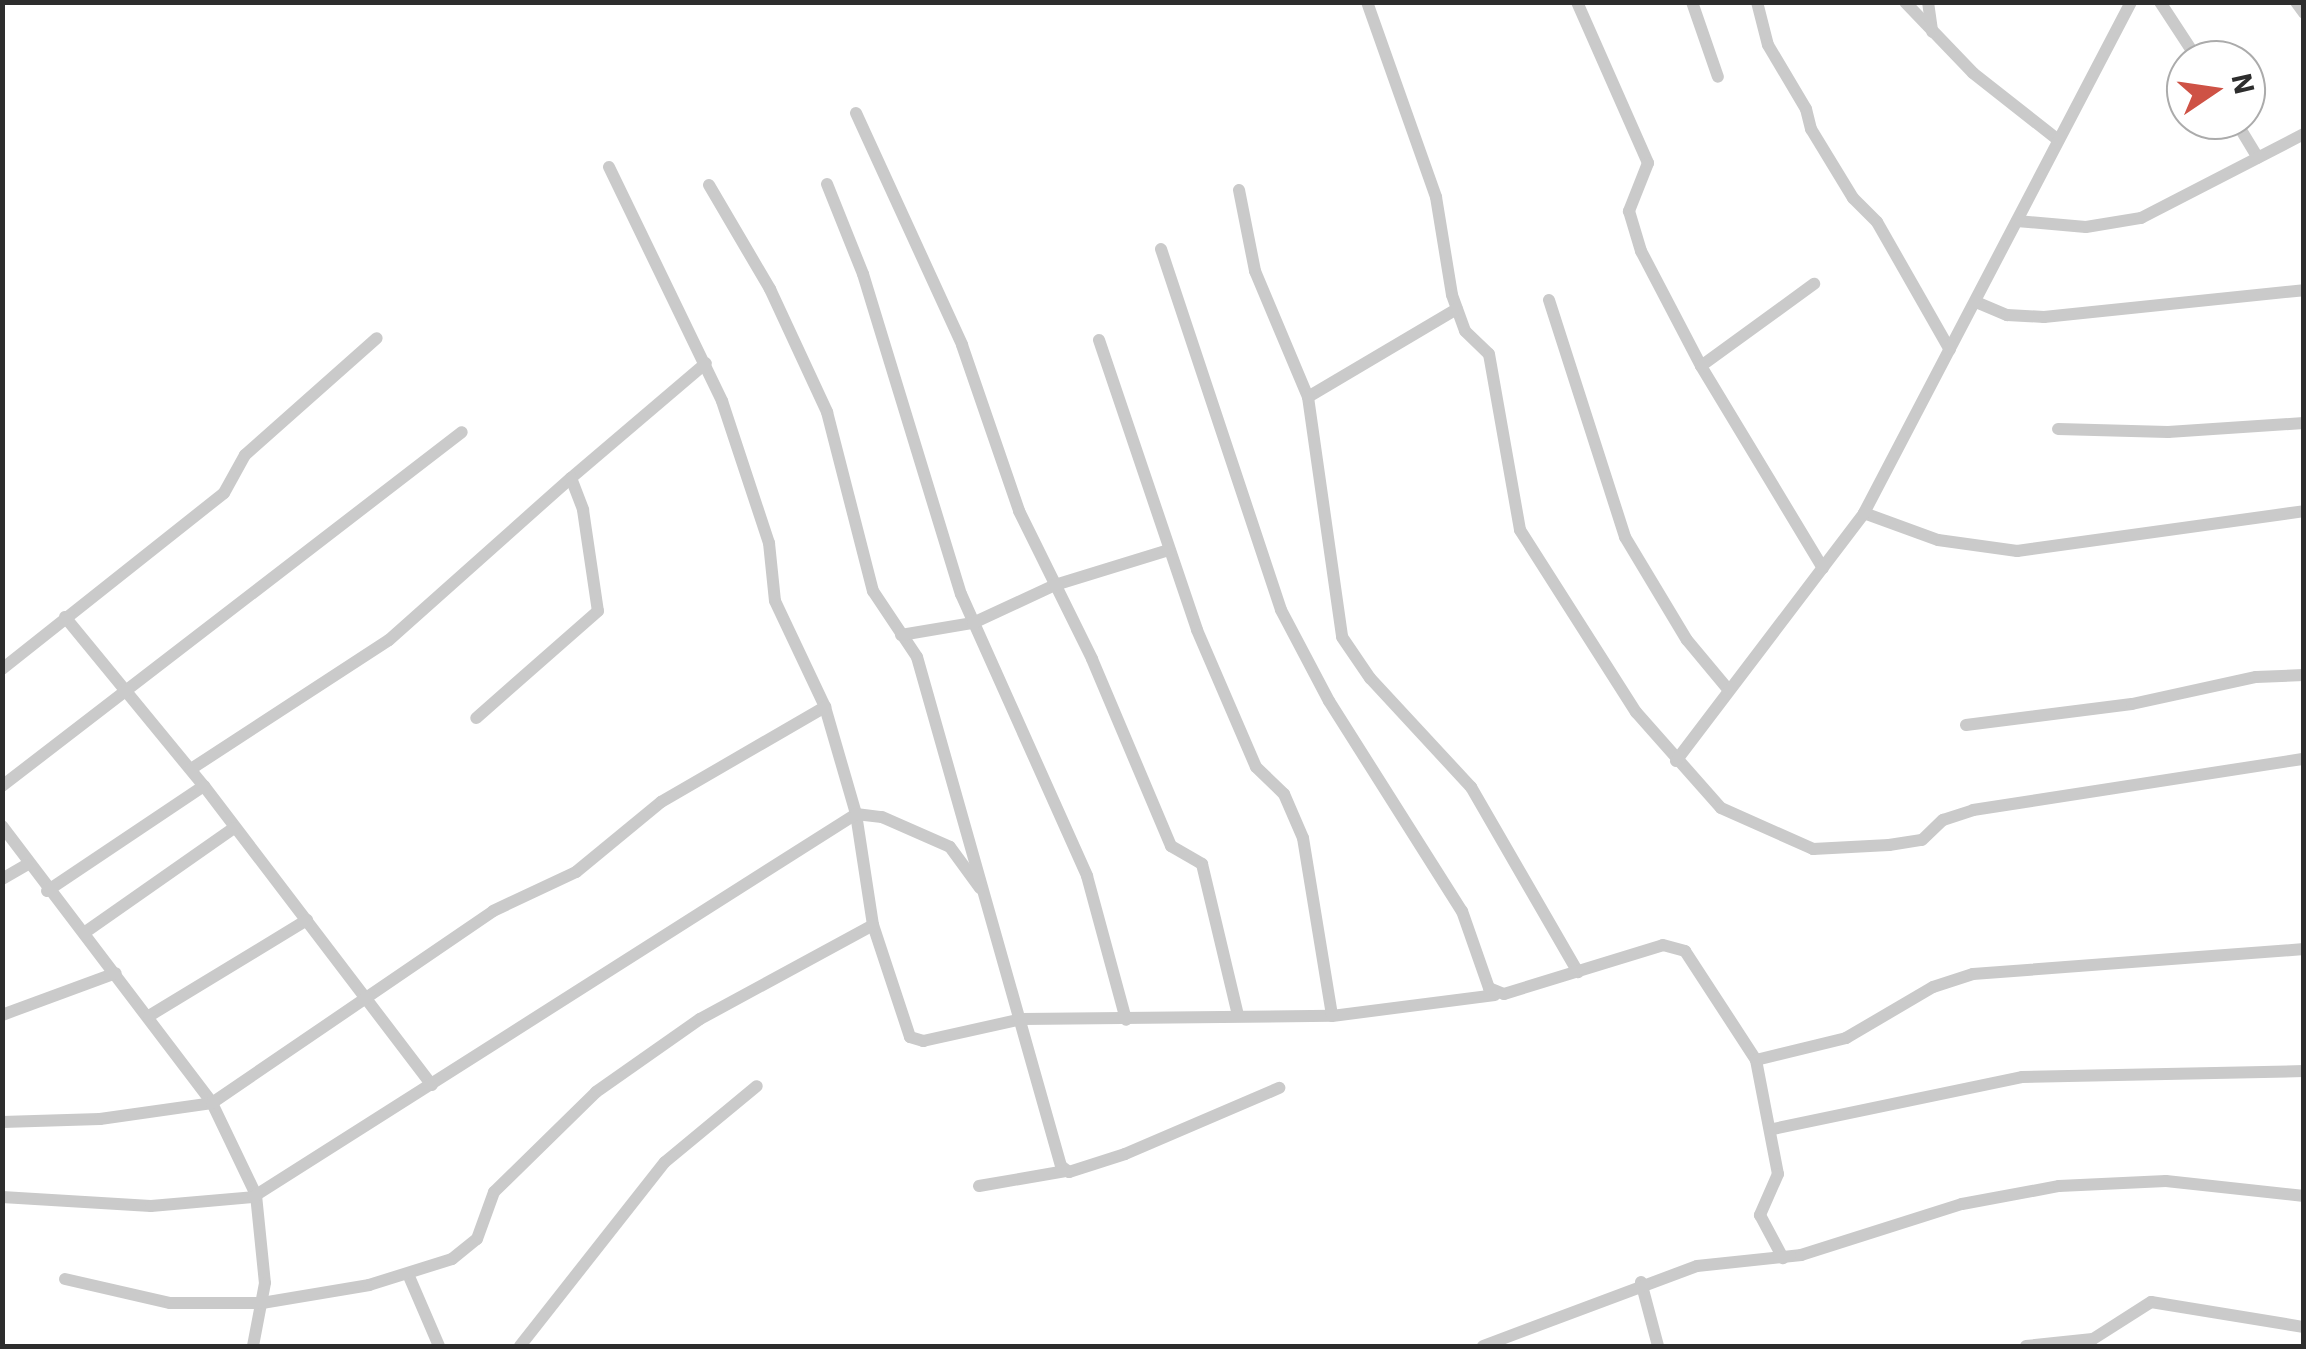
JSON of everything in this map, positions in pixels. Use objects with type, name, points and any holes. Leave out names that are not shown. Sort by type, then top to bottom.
[{"type":"street","points":[[1367,2],[1436,197],[1457,308],[1466,330],[1489,354],[1520,530],[1605,668],[1676,761],[1740,821],[1825,850],[1922,840],[1943,820],[1997,805],[2304,759]]},
{"type":"street","points":[[1577,2],[1648,163],[1629,211],[1632,227],[1700,366],[1824,568]]},
{"type":"street","points":[[1692,2],[1718,77]]},
{"type":"street","points":[[1756,2],[1768,45],[1811,129],[1853,198],[1877,222],[1950,350]]},
{"type":"street","points":[[1905,2],[1932,32],[2058,140]]},
{"type":"street","points":[[1928,2],[1932,32]]},
{"type":"street","points":[[1676,761],[1864,513],[2131,2]]},
{"type":"street","points":[[2160,2],[2185,40]]},
{"type":"street","points":[[2296,2],[2304,13]]},
{"type":"street","points":[[856,113],[955,328],[1019,511],[1171,846],[1202,864],[1238,1015]]},
{"type":"street","points":[[2017,221],[2086,227],[2141,218],[2304,134]]},
{"type":"street","points":[[2247,140],[2258,158]]},
{"type":"street","points":[[609,167],[706,362],[769,543],[775,601],[825,707],[856,814],[873,925],[914,1040],[1022,1019],[1332,1016],[1495,995],[1679,946],[1756,1060],[1773,1129],[1778,1174],[1760,1215],[1782,1258]]},
{"type":"street","points":[[827,184],[863,274],[920,476],[972,623],[1087,876],[1126,1020]]},
{"type":"street","points":[[709,185],[770,290],[828,412],[874,590],[917,657],[1066,1171]]},
{"type":"street","points":[[1239,190],[1256,271],[1308,398],[1342,637],[1370,678],[1471,787],[1578,972]]},
{"type":"street","points":[[1160,250],[1281,610],[1329,701],[1454,897],[1495,995]]},
{"type":"street","points":[[1700,366],[1814,284]]},
{"type":"street","points":[[1976,302],[2007,315],[2044,317],[2304,290]]},
{"type":"street","points":[[1549,300],[1625,537],[1686,640],[1728,688]]},
{"type":"street","points":[[1308,398],[1457,308]]},
{"type":"street","points":[[2,669],[224,493],[245,455],[377,338]]},
{"type":"street","points":[[1100,340],[1168,550],[1256,766],[1284,794],[1303,838],[1332,1016]]},
{"type":"street","points":[[191,768],[390,640],[706,362]]},
{"type":"street","points":[[2058,428],[2168,432],[2304,423]]},
{"type":"street","points":[[2,786],[127,696],[462,432]]},
{"type":"street","points":[[476,718],[598,611],[583,510],[571,478]]},
{"type":"street","points":[[1864,513],[1938,540],[2017,551],[2126,541],[2304,511]]},
{"type":"street","points":[[901,635],[972,623],[1054,585],[1168,550]]},
{"type":"street","points":[[65,617],[127,696],[191,768],[432,1085]]},
{"type":"street","points":[[1966,724],[2132,704],[2256,677],[2304,675]]},
{"type":"street","points":[[2,1122],[100,1119],[212,1103],[370,1002],[494,912],[576,872],[661,802],[825,707]]},
{"type":"street","points":[[46,891],[204,786]]},
{"type":"street","points":[[2,1197],[151,1206],[256,1194],[856,814],[882,817],[950,847],[988,898]]},
{"type":"street","points":[[2,826],[46,891],[116,973],[212,1103],[256,1194],[262,1304],[253,1346]]},
{"type":"street","points":[[84,933],[234,828]]},
{"type":"street","points":[[2,879],[26,864]]},
{"type":"street","points":[[149,1016],[307,920]]},
{"type":"street","points":[[65,1279],[170,1302],[262,1304],[408,1274],[470,1246],[494,1192],[596,1092],[700,1019],[873,925]]},
{"type":"street","points":[[1756,1060],[1846,1038],[1933,987],[1973,974],[2304,949]]},
{"type":"street","points":[[2,1014],[116,973]]},
{"type":"street","points":[[1773,1129],[2022,1077],[2304,1071]]},
{"type":"street","points":[[520,1346],[665,1162],[757,1086]]},
{"type":"street","points":[[979,1186],[1066,1171],[1135,1150],[1279,1088]]},
{"type":"street","points":[[1483,1346],[1641,1282],[1728,1260],[1782,1258],[1962,1204],[2059,1186],[2166,1181],[2304,1196]]},
{"type":"street","points":[[408,1274],[439,1346]]},
{"type":"street","points":[[1641,1282],[1658,1346]]},
{"type":"street","points":[[2026,1346],[2092,1339],[2151,1302],[2304,1327]]}]
